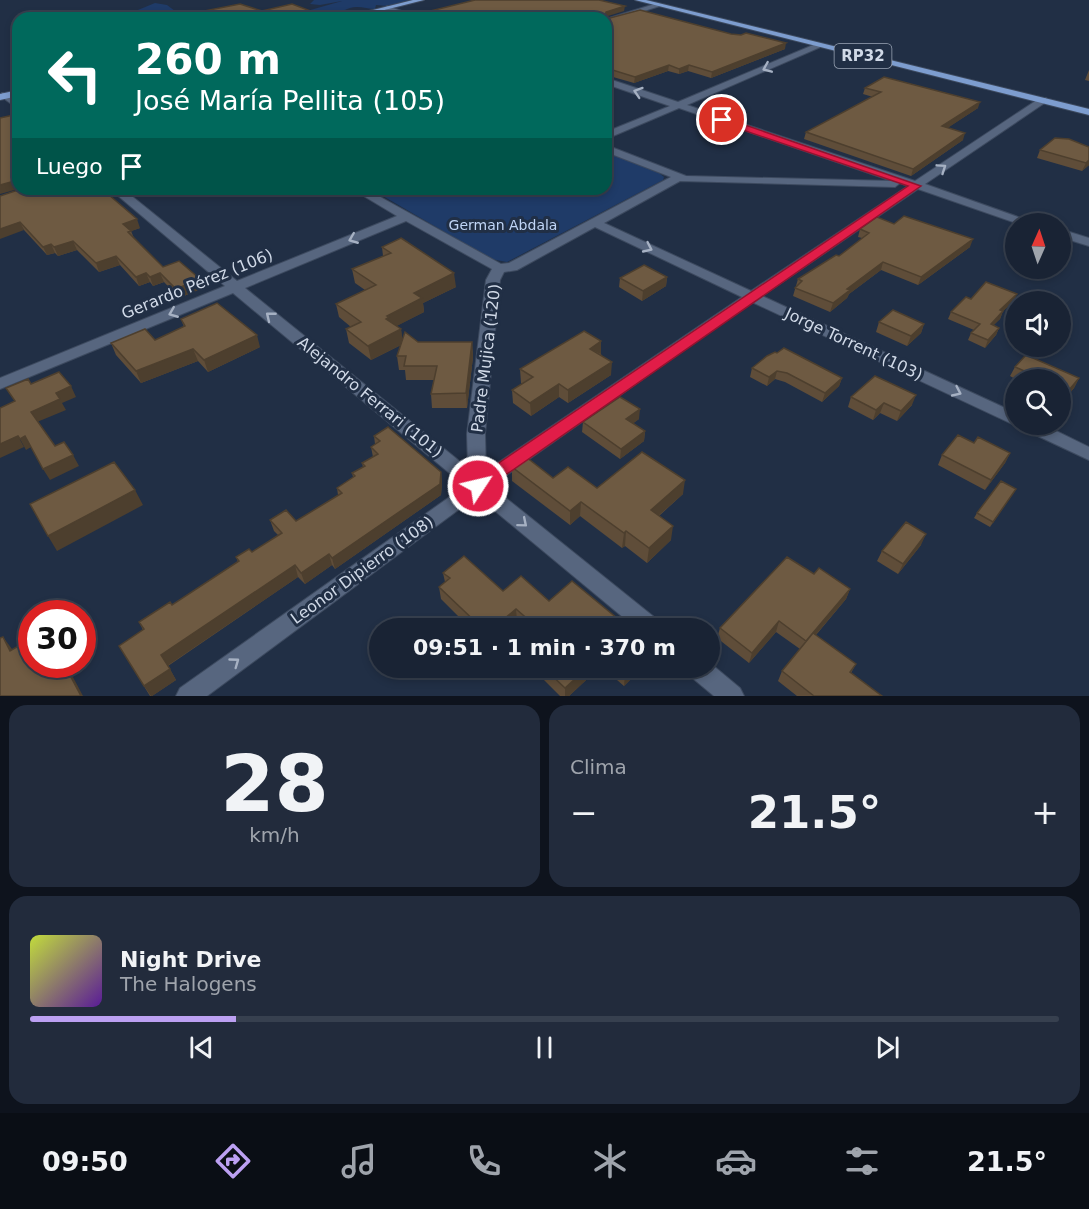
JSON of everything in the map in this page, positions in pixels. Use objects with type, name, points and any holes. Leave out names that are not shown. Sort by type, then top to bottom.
[{"type":"main road","points":[[370,12],[421,0]]},
{"type":"main road","name":"RP32","points":[[638,0],[1089,112]]},
{"type":"street","points":[[612,19],[658,5]]},
{"type":"street","points":[[387,8],[399,12]]},
{"type":"street","points":[[612,133],[821,45]]},
{"type":"street","points":[[612,83],[1005,215]]},
{"type":"street","name":"Leonor Dipierro (108)","points":[[188,696],[478,486],[752,296],[1043,100]]},
{"type":"street","points":[[612,150],[678,178],[916,186]]},
{"type":"street","points":[[369,195],[499,268],[512,267],[678,178]]},
{"type":"street","name":"Alejandro Ferrari (101)","points":[[123,195],[639,618]]},
{"type":"street","name":"Gerardo Pérez (106)","points":[[0,384],[407,216]]},
{"type":"street","name":"Jorge Torrent (103)","points":[[594,223],[1005,415]]},
{"type":"street","points":[[1071,236],[1089,242]]},
{"type":"street","name":"Padre Mujica (120)","points":[[478,486],[476,434],[494,280],[499,268]]},
{"type":"street","points":[[1049,435],[1089,454]]},
{"type":"street","points":[[710,678],[732,696]]},
{"type":"green space","points":[[314,0],[413,0],[387,6],[376,5],[375,9],[353,7],[340,12],[304,12],[342,1],[320,5],[310,4]]},
{"type":"green space","points":[[155,3],[167,5],[175,11],[172,12],[133,12]]},
{"type":"green space","name":"German Abdala","points":[[612,154],[664,177],[663,180],[507,262],[491,259],[381,195],[612,195]]},
{"type":"building","points":[[475,0],[599,0],[625,6],[606,12],[426,12]]},
{"type":"building","points":[[240,4],[262,11],[292,4],[313,12],[199,12]]},
{"type":"building","points":[[640,10],[731,34],[746,33],[786,43],[712,72],[689,65],[679,69],[669,65],[635,77],[612,70],[612,17]]},
{"type":"building","points":[[884,77],[980,102],[942,126],[965,133],[913,169],[806,132],[881,92],[865,88]]},
{"type":"building","points":[[12,115],[12,182],[0,185],[0,118]]},
{"type":"building","points":[[1055,138],[1069,139],[1089,147],[1089,160],[1086,163],[1040,150]]},
{"type":"building","points":[[12,192],[12,195],[109,195],[137,219],[123,224],[163,267],[179,261],[200,279],[176,289],[160,273],[150,277],[146,273],[136,277],[116,256],[96,263],[73,241],[54,247],[51,244],[43,247],[20,222],[0,229],[0,196]]},
{"type":"building","points":[[904,216],[973,239],[921,277],[883,262],[847,289],[850,290],[833,303],[795,288],[802,281],[798,279],[836,255],[839,256],[869,233],[860,229],[877,217],[894,224]]},
{"type":"building","points":[[401,238],[454,273],[414,293],[422,298],[387,316],[389,317],[386,319],[401,329],[368,346],[346,329],[361,322],[336,304],[376,285],[352,269],[391,253],[382,247]]},
{"type":"building","points":[[644,265],[667,277],[643,291],[620,278]]},
{"type":"building","points":[[986,282],[1009,291],[1005,291],[1005,305],[1000,310],[1003,311],[991,324],[999,328],[988,340],[971,333],[980,324],[951,312],[966,297],[971,299]]},
{"type":"building","points":[[217,303],[257,335],[204,360],[193,349],[136,371],[111,343],[145,329],[155,340],[185,326],[181,319]]},
{"type":"building","points":[[893,310],[924,324],[911,336],[879,322]]},
{"type":"building","points":[[584,331],[601,341],[590,349],[612,362],[568,390],[559,384],[530,403],[512,390],[533,377],[520,369]]},
{"type":"building","points":[[405,332],[418,342],[472,342],[466,393],[431,394],[437,366],[404,366],[406,356],[397,356]]},
{"type":"building","points":[[784,348],[842,378],[825,393],[787,373],[777,371],[769,377],[752,368],[767,356]]},
{"type":"building","points":[[1024,357],[1031,357],[1058,369],[1020,369],[1015,367]]},
{"type":"building","points":[[59,372],[71,386],[56,393],[60,399],[31,412],[55,446],[64,442],[73,455],[43,469],[25,436],[20,439],[18,436],[0,444],[0,408],[15,401],[6,388],[28,379],[31,384]]},
{"type":"building","points":[[1071,375],[1079,378],[1071,388]]},
{"type":"building","points":[[875,376],[916,395],[901,411],[884,403],[876,410],[851,397]]},
{"type":"building","points":[[620,397],[640,409],[626,419],[645,431],[621,449],[583,422]]},
{"type":"building","points":[[388,427],[441,472],[440,484],[332,558],[329,554],[301,573],[295,565],[161,655],[170,669],[144,686],[119,646],[144,629],[139,622],[170,602],[172,605],[239,561],[236,557],[249,549],[252,552],[282,533],[270,520],[286,510],[296,521],[342,493],[337,488],[355,476],[352,473],[365,466],[362,463],[378,454],[371,447],[380,441],[374,436]]},
{"type":"building","points":[[958,435],[974,443],[978,437],[1010,453],[991,480],[942,455]]},
{"type":"building","points":[[642,452],[685,480],[651,510],[673,526],[649,548],[581,502],[570,511],[512,467],[526,457],[553,478],[568,467],[597,488]]},
{"type":"building","points":[[114,462],[135,490],[48,536],[30,504]]},
{"type":"building","points":[[1001,481],[1016,489],[993,522],[977,513]]},
{"type":"building","points":[[906,522],[926,534],[903,564],[882,551]]},
{"type":"building","points":[[464,556],[503,591],[521,576],[549,601],[572,581],[617,618],[526,618],[516,609],[505,618],[472,618],[439,587],[450,578],[443,573]]},
{"type":"building","points":[[787,557],[814,574],[819,568],[850,589],[806,641],[779,621],[752,653],[720,628]]},
{"type":"building","points":[[813,633],[856,664],[850,672],[882,696],[814,696],[782,671]]},
{"type":"building","points":[[3,637],[10,651],[18,646],[18,678],[71,678],[81,696],[0,696],[0,638]]},
{"type":"building","points":[[554,678],[576,678],[565,688]]},
{"type":"route","points":[[478,486],[752,296],[916,186],[722,120]]}]
